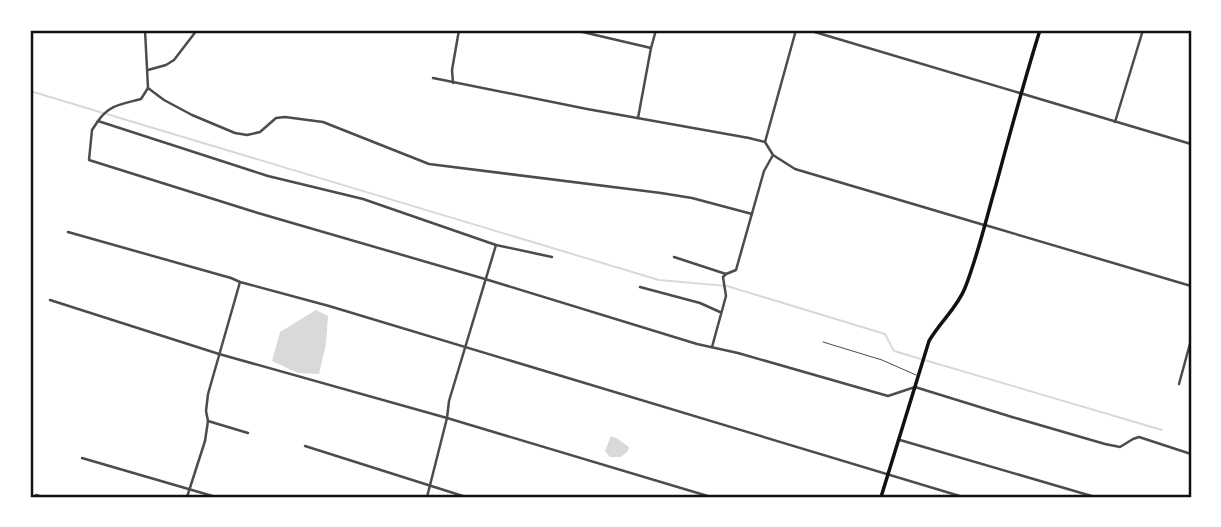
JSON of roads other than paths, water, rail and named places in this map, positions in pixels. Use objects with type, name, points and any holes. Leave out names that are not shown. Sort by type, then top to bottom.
[{"type":"main road","points":[[881,497],[929,341],[956,306],[965,287],[1040,30]]},
{"type":"street","points":[[145,30],[148,88],[141,99],[105,111],[92,130],[89,160],[697,344],[777,363],[888,396],[915,387],[1105,444],[1120,447],[1136,437],[1191,454]]},
{"type":"street","points":[[147,71],[174,60],[197,30]]},
{"type":"street","points":[[453,83],[452,69],[458,30]]},
{"type":"street","points":[[574,30],[651,48]]},
{"type":"street","points":[[638,118],[656,30]]},
{"type":"street","points":[[796,30],[765,142],[772,155],[795,169],[1191,286]]},
{"type":"street","points":[[808,30],[1191,144]]},
{"type":"street","points":[[1115,122],[1143,30]]},
{"type":"street","points":[[433,78],[765,142]]},
{"type":"street","points":[[148,88],[192,115],[235,133],[247,135],[260,132],[276,118],[323,122],[429,164],[692,198],[752,214]]},
{"type":"street","points":[[97,121],[268,176],[363,198],[496,244],[552,257]]},
{"type":"street","points":[[712,346],[726,296],[723,277],[736,270],[764,172],[772,155]]},
{"type":"street","points":[[68,232],[329,306],[963,497]]},
{"type":"street","points":[[427,497],[449,401],[496,244]]},
{"type":"street","points":[[674,257],[726,274]]},
{"type":"street","points":[[187,497],[205,441],[208,394],[240,282]]},
{"type":"street","points":[[640,287],[700,303],[721,313]]},
{"type":"street","points":[[50,300],[219,354],[447,418],[711,497]]},
{"type":"street","points":[[1179,384],[1191,340]]},
{"type":"street","points":[[208,421],[248,433]]},
{"type":"street","points":[[899,440],[1095,497]]},
{"type":"street","points":[[305,446],[467,497]]},
{"type":"street","points":[[82,458],[216,497]]},
{"type":"street","points":[[36,495],[43,497]]},
{"type":"lane","points":[[823,342],[882,360],[918,376]]},
{"type":"waterway","points":[[30,91],[659,280],[727,286],[885,334],[894,351],[1162,430]]}]
